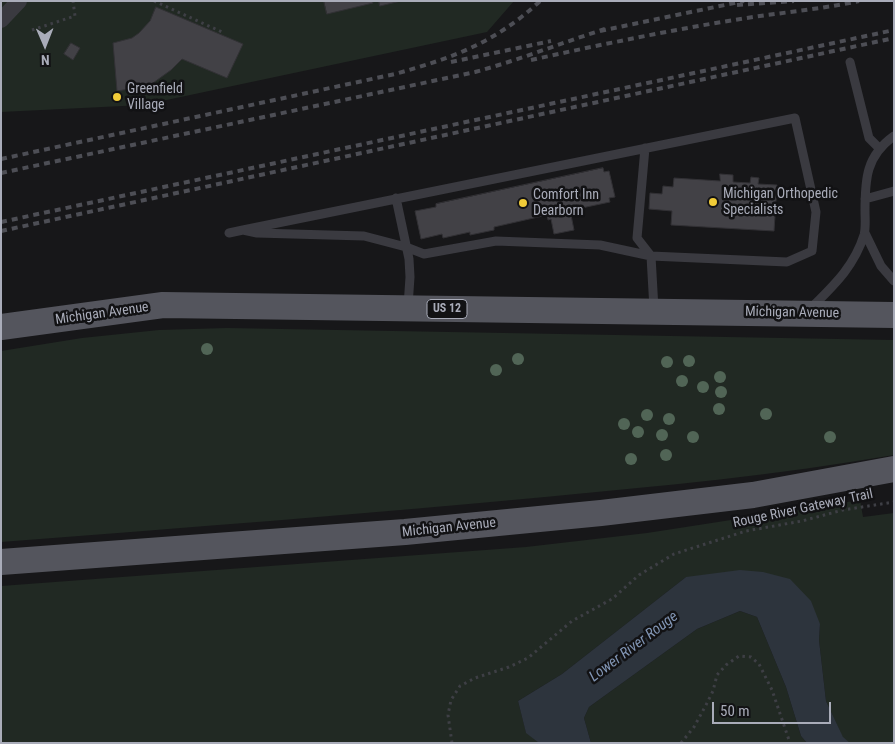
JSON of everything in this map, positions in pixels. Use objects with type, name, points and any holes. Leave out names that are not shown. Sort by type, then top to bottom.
[{"type":"main road","name":"Michigan Avenue","points":[[1,327],[163,305],[894,315]]},
{"type":"main road","name":"Michigan Avenue","points":[[1,562],[360,536],[601,513],[753,495],[894,469]]},
{"type":"street","points":[[2,17],[19,1]]},
{"type":"lane","points":[[850,62],[869,138],[879,148]]},
{"type":"lane","points":[[229,233],[243,230],[396,198],[794,118],[816,212],[812,251],[787,262],[651,256],[600,246],[496,241],[424,254],[406,247],[364,236],[257,233],[243,230]]},
{"type":"lane","points":[[806,314],[851,266],[865,233],[865,184],[868,170],[879,148],[894,136]]},
{"type":"lane","points":[[645,148],[637,238],[651,256],[654,312]]},
{"type":"lane","points":[[865,199],[894,192]]},
{"type":"lane","points":[[396,198],[410,277],[408,308]]},
{"type":"lane","points":[[865,233],[881,266],[894,281]]},
{"type":"path","points":[[32,30],[75,16],[73,1]]},
{"type":"path","points":[[154,1],[222,32]]},
{"type":"path","name":"Rouge River Gateway Trail","points":[[452,743],[448,715],[451,700],[460,686],[475,678],[509,667],[528,658],[572,621],[612,599],[639,575],[674,554],[746,530],[802,521],[843,510],[894,502]]},
{"type":"path","points":[[681,743],[694,727],[706,705],[713,691],[717,674],[739,656],[751,657],[759,664],[772,690],[790,743]]},
{"type":"shaded area","points":[[1,1],[514,1],[487,32],[143,105],[1,112]]},
{"type":"shaded area","points":[[227,328],[894,340],[894,455],[763,474],[633,489],[341,515],[1,542],[1,351],[82,338],[159,330]]},
{"type":"shaded area","points":[[860,500],[863,517],[894,513],[894,743],[850,743],[843,738],[826,701],[819,640],[820,624],[686,577],[562,674],[518,701],[526,732],[539,743],[1,743],[1,586],[526,547],[647,533]]},
{"type":"shaded area","points":[[740,611],[757,617],[786,687],[801,736],[807,743],[591,743],[584,718],[589,707],[697,629]]},
{"type":"water","name":"Lower River Rouge","points":[[740,570],[763,572],[790,579],[811,601],[820,624],[819,640],[826,701],[843,737],[850,743],[807,743],[801,736],[786,687],[757,617],[740,611],[697,629],[589,707],[584,718],[591,743],[539,743],[526,733],[518,701],[562,674],[686,577]]},
{"type":"building","points":[[324,1],[372,1],[373,3],[327,14]]},
{"type":"building","points":[[379,1],[401,1],[380,6]]},
{"type":"building","points":[[156,7],[243,44],[227,78],[182,59],[153,83],[117,91],[113,43],[132,38],[139,33],[150,21]]},
{"type":"building","points":[[71,43],[80,48],[73,60],[64,54]]},
{"type":"building","name":"Comfort Inn Dearborn","points":[[603,168],[604,172],[609,171],[615,197],[609,198],[610,202],[572,210],[574,230],[554,234],[551,219],[548,220],[547,215],[494,227],[494,230],[470,235],[470,232],[443,238],[442,234],[421,239],[415,211],[436,207],[436,204]]},
{"type":"building","name":"Michigan Orthopedic Specialists","points":[[720,174],[733,175],[733,182],[750,183],[751,177],[759,178],[758,184],[777,185],[774,231],[671,225],[672,211],[649,209],[650,193],[662,194],[663,186],[673,187],[674,178],[720,181]]},
{"type":"railway","points":[[1,159],[416,68],[454,55],[489,38],[523,16],[540,1]]},
{"type":"railway","points":[[600,31],[744,1]]},
{"type":"railway","points":[[737,5],[794,1]]},
{"type":"railway","points":[[531,60],[683,29],[859,1]]},
{"type":"railway","points":[[1,173],[475,72],[605,29]]},
{"type":"railway","points":[[1,222],[894,30]]},
{"type":"railway","points":[[1,231],[894,38]]},
{"type":"railway","points":[[451,62],[551,41]]},
{"type":"place","name":"Greenfield Village","points":[[117,97]]},
{"type":"place","name":"Michigan Orthopedic Specialists","points":[[713,202]]},
{"type":"place","name":"Comfort Inn Dearborn","points":[[523,203]]}]
